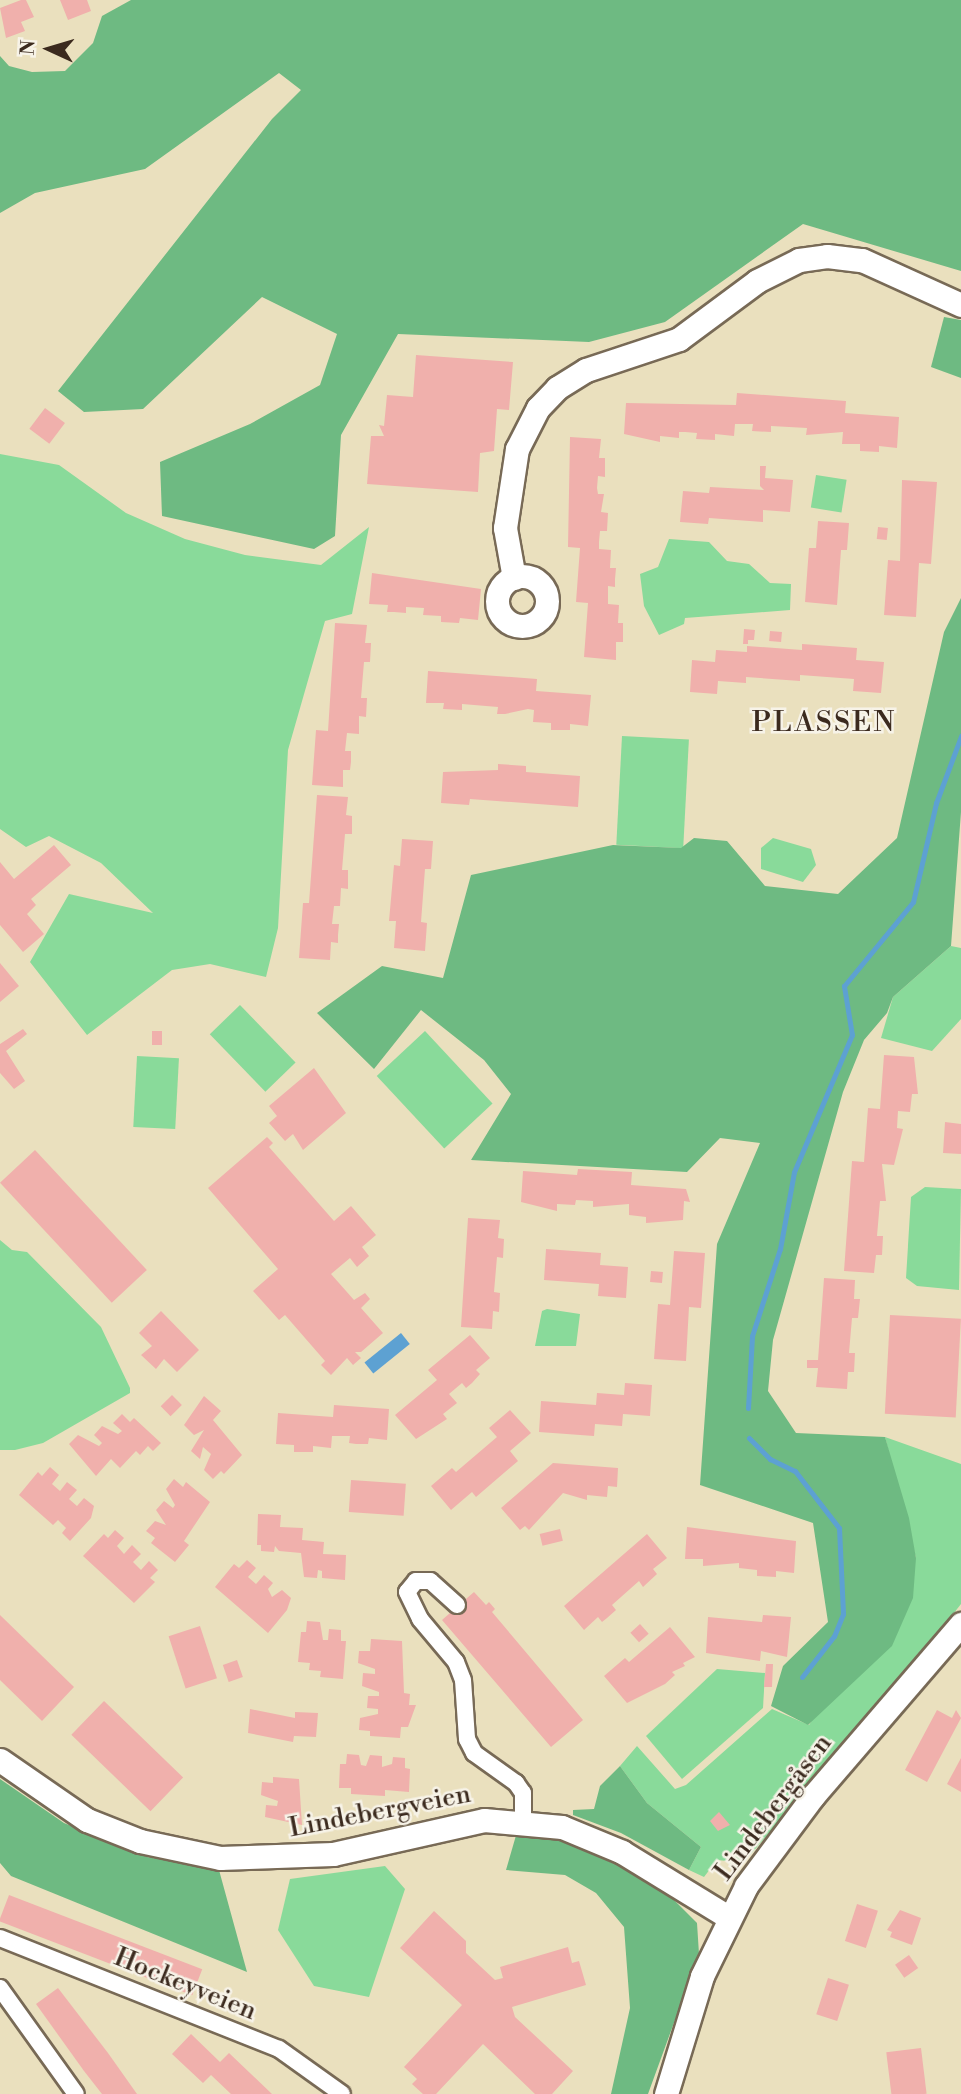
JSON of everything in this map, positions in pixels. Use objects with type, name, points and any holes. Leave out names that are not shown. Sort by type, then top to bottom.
[{"type":"street","points":[[514,578],[505,528],[517,449],[538,408],[576,376],[679,340],[757,281],[799,261],[827,256],[862,260],[961,304]]},
{"type":"street","points":[[457,1605],[430,1581],[416,1581],[407,1592],[419,1619],[456,1662],[463,1680],[467,1739],[474,1753],[516,1783],[523,1793],[523,1820]]},
{"type":"street","name":"Lindebergåsen","points":[[666,2094],[691,2003],[729,1917],[782,1834],[961,1625]]},
{"type":"street","name":"Lindebergveien","points":[[0,1760],[87,1820],[140,1841],[220,1858],[326,1855],[460,1823],[523,1820],[598,1840],[729,1917]]},
{"type":"street","name":"Hockeyveien","points":[[0,1938],[279,2049],[342,2094]]},
{"type":"street","points":[[0,1989],[76,2094]]},
{"type":"green space","points":[[131,0],[961,0],[961,271],[803,224],[665,322],[589,342],[398,334],[341,435],[335,536],[314,549],[162,516],[160,462],[250,424],[320,385],[337,334],[262,297],[143,409],[84,412],[58,391],[272,119],[301,90],[279,73],[145,169],[35,193],[0,213],[0,56],[9,66],[32,72],[65,71],[93,43],[102,16]]},
{"type":"green space","points":[[944,317],[961,320],[961,378],[931,367]]},
{"type":"green space","points":[[0,454],[59,465],[126,513],[185,539],[245,555],[321,565],[369,527],[352,614],[325,621],[288,750],[278,928],[266,977],[210,964],[172,970],[87,1035],[30,962],[69,894],[153,913],[101,863],[49,836],[26,847],[0,829]]},
{"type":"green space","points":[[816,475],[847,480],[841,512],[811,508]]},
{"type":"green space","points":[[669,539],[709,542],[727,561],[749,564],[770,583],[791,584],[790,610],[685,618],[684,624],[659,635],[644,606],[640,574],[658,567]]},
{"type":"green space","points":[[961,598],[961,812],[951,946],[893,997],[887,1013],[864,1040],[843,1092],[773,1340],[768,1391],[796,1433],[885,1437],[909,1518],[916,1558],[913,1598],[892,1646],[808,1725],[771,1706],[783,1666],[828,1622],[813,1523],[700,1485],[717,1244],[760,1143],[720,1138],[687,1172],[471,1160],[511,1094],[484,1060],[421,1010],[374,1069],[317,1013],[382,966],[443,978],[471,875],[613,845],[681,848],[694,838],[727,841],[765,886],[838,894],[897,838],[944,632]]},
{"type":"green space","points":[[622,736],[689,740],[683,848],[616,845]]},
{"type":"green space","points":[[773,838],[811,849],[816,865],[803,882],[761,869],[761,848]]},
{"type":"green space","points":[[951,946],[961,948],[961,1019],[932,1051],[881,1038],[893,997]]},
{"type":"green space","points":[[240,1005],[296,1063],[265,1092],[210,1034]]},
{"type":"green space","points":[[425,1031],[493,1103],[444,1148],[377,1076]]},
{"type":"green space","points":[[137,1056],[179,1058],[175,1129],[133,1127]]},
{"type":"green space","points":[[925,1187],[961,1189],[959,1290],[917,1286],[906,1278],[911,1197]]},
{"type":"green space","points":[[0,1240],[12,1250],[27,1252],[101,1327],[130,1388],[130,1393],[43,1443],[15,1450],[0,1450]]},
{"type":"green space","points":[[547,1309],[580,1314],[576,1346],[535,1346],[542,1311]]},
{"type":"green space","points":[[885,1437],[961,1464],[961,1604],[886,1699],[736,1871],[728,1861],[717,1860],[704,1877],[689,1870],[701,1847],[647,1803],[620,1766],[637,1746],[675,1789],[686,1785],[772,1709],[809,1725],[916,1558]]},
{"type":"green space","points":[[717,1669],[765,1673],[763,1708],[682,1779],[646,1736]]},
{"type":"green space","points":[[620,1766],[647,1803],[701,1847],[689,1870],[621,1833],[573,1815],[573,1810],[594,1809],[600,1786]]},
{"type":"green space","points":[[0,1779],[64,1823],[147,1857],[219,1870],[247,1972],[11,1876],[0,1863]]},
{"type":"green space","points":[[517,1832],[569,1842],[660,1886],[697,1923],[699,1954],[648,2094],[611,2094],[630,2008],[624,1927],[596,1893],[565,1875],[506,1870]]},
{"type":"green space","points":[[385,1866],[405,1889],[369,1997],[314,1986],[278,1930],[290,1879]]},
{"type":"water","points":[[401,1333],[410,1344],[373,1373],[364,1363]]},
{"type":"building","points":[[26,0],[34,17],[21,22],[25,31],[6,38],[0,8]]},
{"type":"building","points":[[60,0],[87,0],[91,11],[68,20]]},
{"type":"building","points":[[416,355],[513,362],[509,410],[497,409],[494,451],[480,453],[478,492],[367,484],[371,436],[384,436],[379,425],[384,426],[387,395],[413,397]]},
{"type":"building","points":[[737,393],[846,401],[845,413],[899,417],[897,448],[879,446],[879,452],[860,451],[860,444],[842,444],[843,432],[806,435],[807,428],[771,426],[771,432],[752,431],[753,424],[735,424],[734,436],[715,434],[715,440],[696,439],[697,433],[685,432],[679,432],[679,438],[660,436],[660,442],[624,434],[626,403],[736,405]]},
{"type":"building","points":[[45,408],[65,423],[49,444],[29,429]]},
{"type":"building","points":[[570,437],[601,439],[599,458],[605,458],[605,477],[598,476],[597,488],[598,494],[604,494],[601,512],[608,513],[607,531],[600,531],[599,549],[611,550],[610,568],[616,568],[615,587],[608,586],[608,604],[619,605],[618,623],[623,623],[623,642],[616,642],[616,660],[584,657],[588,603],[576,602],[580,548],[568,547]]},
{"type":"building","points":[[760,466],[766,466],[765,478],[793,480],[790,512],[763,510],[763,522],[709,518],[708,524],[680,522],[683,491],[709,493],[710,487],[764,490],[760,486]]},
{"type":"building","points":[[902,480],[937,482],[931,564],[919,563],[916,617],[884,615],[888,560],[900,561]]},
{"type":"building","points":[[818,521],[849,523],[847,550],[841,550],[837,605],[805,602],[809,548],[816,548]]},
{"type":"building","points":[[878,527],[888,528],[887,540],[877,539]]},
{"type":"building","points":[[372,573],[481,589],[478,620],[460,618],[459,623],[441,622],[441,616],[423,615],[424,608],[406,607],[406,613],[387,612],[388,605],[369,604]]},
{"type":"building","points":[[335,623],[367,625],[365,643],[371,643],[370,662],[364,662],[361,698],[367,698],[366,717],[359,716],[359,734],[347,733],[345,751],[351,751],[351,762],[350,770],[343,770],[343,787],[312,785],[316,730],[328,731]]},
{"type":"building","points":[[744,629],[755,630],[754,640],[748,640],[748,644],[743,644]]},
{"type":"building","points":[[770,631],[782,632],[781,642],[769,641]]},
{"type":"building","points":[[802,644],[857,648],[856,660],[884,662],[881,693],[853,691],[854,679],[800,675],[800,681],[746,677],[746,683],[718,681],[717,694],[690,692],[692,660],[715,662],[716,650],[747,652],[747,646],[802,650]]},
{"type":"building","points":[[428,671],[537,679],[536,691],[591,695],[588,726],[570,724],[570,730],[551,730],[551,723],[533,722],[534,710],[528,709],[497,714],[498,707],[462,704],[462,710],[443,709],[444,703],[426,703]]},
{"type":"building","points":[[498,764],[526,766],[526,772],[580,776],[578,807],[470,799],[469,805],[441,803],[443,772],[498,770]]},
{"type":"building","points":[[317,795],[348,797],[346,815],[352,816],[352,834],[345,834],[342,870],[348,870],[348,889],[341,888],[340,906],[334,906],[332,924],[339,924],[338,943],[331,942],[330,960],[299,958],[303,903],[309,903]]},
{"type":"building","points":[[402,839],[433,841],[431,869],[425,869],[421,922],[427,923],[425,951],[394,948],[396,921],[389,921],[394,865],[400,866]]},
{"type":"building","points":[[54,845],[71,865],[31,899],[36,905],[27,914],[44,934],[23,952],[0,925],[0,862],[14,879]]},
{"type":"building","points":[[0,963],[19,986],[0,1002]]},
{"type":"building","points":[[23,1029],[27,1034],[6,1051],[25,1081],[14,1089],[0,1073],[0,1044]]},
{"type":"building","points":[[152,1031],[162,1031],[162,1045],[152,1045]]},
{"type":"building","points":[[884,1055],[914,1057],[918,1094],[912,1094],[910,1112],[898,1111],[897,1128],[903,1129],[894,1165],[882,1164],[886,1201],[880,1201],[877,1236],[883,1236],[882,1255],[876,1255],[874,1273],[844,1271],[852,1161],[864,1162],[868,1108],[880,1109]]},
{"type":"building","points":[[314,1068],[346,1113],[303,1150],[293,1134],[285,1141],[269,1123],[277,1116],[269,1106]]},
{"type":"building","points":[[945,1122],[961,1124],[961,1154],[943,1153]]},
{"type":"building","points":[[267,1137],[273,1143],[269,1147],[334,1221],[351,1206],[376,1235],[362,1247],[369,1256],[357,1267],[350,1258],[331,1274],[354,1300],[365,1293],[370,1299],[361,1308],[383,1333],[361,1352],[355,1352],[361,1358],[353,1365],[347,1358],[331,1375],[321,1365],[325,1361],[285,1315],[279,1320],[253,1291],[278,1269],[208,1188]]},
{"type":"building","points":[[35,1150],[147,1270],[112,1303],[0,1183]]},
{"type":"building","points":[[578,1169],[632,1172],[631,1185],[686,1189],[690,1202],[684,1201],[683,1220],[646,1223],[646,1217],[629,1215],[629,1204],[593,1207],[593,1201],[576,1200],[575,1205],[557,1204],[557,1211],[521,1202],[523,1171],[577,1175]]},
{"type":"building","points":[[468,1218],[500,1220],[498,1238],[504,1239],[503,1258],[497,1257],[494,1292],[500,1293],[499,1312],[493,1311],[492,1329],[461,1327]]},
{"type":"building","points":[[546,1249],[601,1253],[600,1265],[628,1267],[626,1298],[598,1296],[599,1284],[544,1280]]},
{"type":"building","points":[[674,1251],[705,1253],[701,1308],[689,1307],[686,1361],[654,1359],[658,1304],[670,1305]]},
{"type":"building","points":[[651,1271],[663,1272],[662,1283],[650,1282]]},
{"type":"building","points":[[824,1278],[855,1280],[854,1299],[860,1299],[858,1318],[852,1318],[849,1353],[855,1353],[854,1372],[848,1372],[847,1389],[816,1387],[818,1368],[807,1368],[807,1360],[818,1360]]},
{"type":"building","points":[[161,1311],[199,1350],[177,1372],[164,1359],[156,1369],[141,1355],[152,1346],[139,1333]]},
{"type":"building","points":[[890,1315],[961,1319],[956,1418],[885,1414]]},
{"type":"building","points":[[470,1335],[490,1358],[476,1370],[480,1374],[472,1383],[466,1388],[462,1383],[449,1394],[457,1403],[443,1414],[447,1419],[416,1439],[395,1415],[437,1380],[428,1370]]},
{"type":"building","points":[[625,1383],[652,1385],[650,1416],[623,1414],[622,1426],[595,1424],[594,1436],[539,1432],[541,1401],[596,1405],[597,1393],[624,1395]]},
{"type":"building","points":[[172,1395],[182,1405],[171,1416],[161,1406]]},
{"type":"building","points":[[204,1396],[221,1411],[213,1420],[242,1455],[224,1474],[221,1471],[213,1479],[204,1470],[211,1454],[203,1447],[200,1459],[191,1451],[204,1430],[194,1435],[184,1425]]},
{"type":"building","points":[[334,1405],[389,1409],[387,1440],[369,1438],[368,1444],[356,1444],[349,1443],[350,1436],[332,1436],[331,1448],[313,1446],[313,1452],[294,1452],[294,1445],[276,1444],[278,1413],[333,1417]]},
{"type":"building","points":[[510,1410],[531,1433],[510,1451],[518,1461],[476,1497],[472,1492],[451,1510],[431,1486],[452,1468],[456,1472],[497,1437],[489,1428]]},
{"type":"building","points":[[122,1414],[130,1422],[134,1418],[161,1443],[153,1451],[148,1446],[140,1455],[136,1451],[120,1468],[111,1459],[96,1476],[69,1444],[78,1435],[99,1446],[102,1443],[94,1435],[102,1426],[118,1434],[122,1431],[113,1423]]},
{"type":"building","points":[[553,1463],[618,1468],[617,1487],[608,1486],[607,1497],[587,1495],[587,1500],[563,1493],[529,1530],[525,1526],[520,1530],[501,1508]]},
{"type":"building","points":[[50,1467],[59,1475],[52,1484],[60,1491],[67,1482],[77,1490],[69,1499],[77,1506],[84,1498],[94,1506],[91,1518],[70,1541],[62,1533],[66,1528],[58,1520],[53,1525],[19,1495],[38,1472],[42,1476]]},
{"type":"building","points":[[174,1479],[183,1487],[186,1482],[210,1502],[184,1541],[189,1545],[175,1562],[151,1543],[155,1538],[146,1531],[155,1521],[166,1525],[156,1510],[164,1501],[173,1508],[175,1505],[166,1489]]},
{"type":"building","points":[[351,1480],[406,1484],[404,1516],[349,1512]]},
{"type":"building","points":[[258,1514],[281,1515],[280,1527],[303,1528],[302,1540],[324,1542],[323,1554],[346,1555],[345,1580],[322,1578],[322,1571],[318,1570],[317,1578],[304,1577],[301,1553],[279,1551],[275,1546],[274,1552],[261,1551],[261,1545],[257,1545]]},
{"type":"building","points":[[687,1527],[796,1541],[794,1573],[776,1571],[776,1577],[757,1576],[757,1570],[739,1568],[739,1563],[703,1566],[703,1559],[685,1559]]},
{"type":"building","points":[[560,1529],[563,1541],[543,1546],[540,1534]]},
{"type":"building","points":[[115,1530],[124,1538],[117,1546],[124,1554],[132,1545],[141,1554],[133,1562],[141,1570],[149,1561],[158,1570],[150,1578],[155,1582],[134,1603],[83,1556],[104,1534],[108,1538]]},
{"type":"building","points":[[647,1534],[667,1558],[653,1569],[657,1574],[643,1587],[639,1581],[612,1605],[616,1610],[602,1622],[598,1617],[584,1630],[564,1606]]},
{"type":"building","points":[[247,1560],[256,1568],[248,1577],[256,1584],[264,1575],[273,1583],[268,1589],[272,1597],[282,1590],[291,1598],[287,1610],[268,1633],[215,1587],[234,1564],[239,1568]]},
{"type":"building","points":[[474,1592],[486,1605],[489,1602],[495,1609],[492,1612],[583,1720],[551,1747],[442,1620]]},
{"type":"building","points":[[0,1615],[74,1687],[42,1721],[0,1680]]},
{"type":"building","points":[[763,1615],[791,1617],[787,1657],[761,1651],[760,1661],[706,1653],[708,1617],[762,1622]]},
{"type":"building","points":[[307,1621],[320,1622],[323,1640],[328,1640],[329,1629],[341,1630],[341,1641],[346,1641],[343,1679],[320,1677],[321,1671],[309,1670],[310,1663],[298,1662],[301,1632],[306,1632]]},
{"type":"building","points":[[640,1624],[649,1634],[639,1642],[630,1633]]},
{"type":"building","points":[[200,1626],[217,1678],[186,1689],[169,1636]]},
{"type":"building","points":[[670,1627],[695,1657],[672,1672],[675,1675],[665,1684],[627,1703],[604,1676],[625,1658],[629,1662]]},
{"type":"building","points":[[371,1639],[402,1641],[404,1693],[410,1694],[409,1705],[416,1705],[408,1727],[401,1727],[400,1738],[370,1736],[370,1731],[359,1730],[360,1718],[378,1714],[378,1709],[367,1708],[368,1696],[379,1696],[379,1692],[362,1686],[363,1673],[375,1674],[375,1669],[358,1663],[359,1651],[370,1651]]},
{"type":"building","points":[[237,1660],[243,1677],[229,1682],[223,1665]]},
{"type":"building","points":[[766,1664],[773,1664],[772,1687],[764,1687]]},
{"type":"building","points":[[104,1701],[183,1777],[150,1811],[71,1735]]},
{"type":"building","points":[[250,1709],[295,1718],[295,1712],[318,1713],[316,1737],[294,1736],[293,1742],[248,1733]]},
{"type":"building","points":[[937,1710],[952,1718],[956,1710],[961,1718],[927,1782],[905,1770]]},
{"type":"building","points":[[347,1754],[359,1755],[361,1765],[366,1766],[370,1755],[382,1756],[382,1767],[392,1764],[393,1757],[405,1758],[405,1768],[410,1769],[409,1792],[385,1790],[385,1796],[351,1794],[351,1788],[339,1788],[340,1764],[346,1764]]},
{"type":"building","points":[[961,1758],[961,1792],[947,1784]]},
{"type":"building","points":[[273,1777],[299,1779],[302,1825],[265,1817],[266,1805],[277,1806],[278,1801],[261,1795],[262,1782],[273,1783]]},
{"type":"building","points":[[719,1812],[730,1825],[718,1831],[710,1821]]},
{"type":"building","points":[[9,1895],[202,1969],[192,1995],[0,1922]]},
{"type":"building","points":[[857,1904],[878,1911],[866,1948],[845,1941]]},
{"type":"building","points":[[900,1910],[921,1918],[912,1945],[890,1937],[892,1932],[887,1930]]},
{"type":"building","points":[[434,1911],[466,1941],[466,1953],[495,1980],[503,1978],[500,1967],[568,1947],[572,1963],[579,1961],[586,1985],[512,2007],[515,2017],[573,2071],[552,2094],[535,2094],[483,2044],[436,2094],[423,2094],[412,2084],[417,2079],[404,2067],[462,2005],[400,1948]]},
{"type":"building","points":[[909,1955],[918,1968],[904,1978],[895,1965]]},
{"type":"building","points":[[828,1978],[849,1985],[837,2021],[816,2014]]},
{"type":"building","points":[[58,1988],[137,2094],[102,2094],[84,2071],[36,2004]]},
{"type":"building","points":[[191,2034],[220,2062],[229,2053],[272,2094],[231,2094],[211,2075],[203,2083],[172,2054]]},
{"type":"building","points":[[921,2048],[927,2094],[891,2094],[886,2052]]},
{"type":"waterway","points":[[748,1408],[752,1336],[780,1249],[794,1172],[852,1035],[844,986],[913,902],[936,803],[961,736]]},
{"type":"waterway","points":[[749,1438],[770,1459],[795,1471],[839,1528],[843,1614],[834,1636],[802,1677]]},
{"type":"district","name":"PLASSEN","points":[[824,723]]}]
